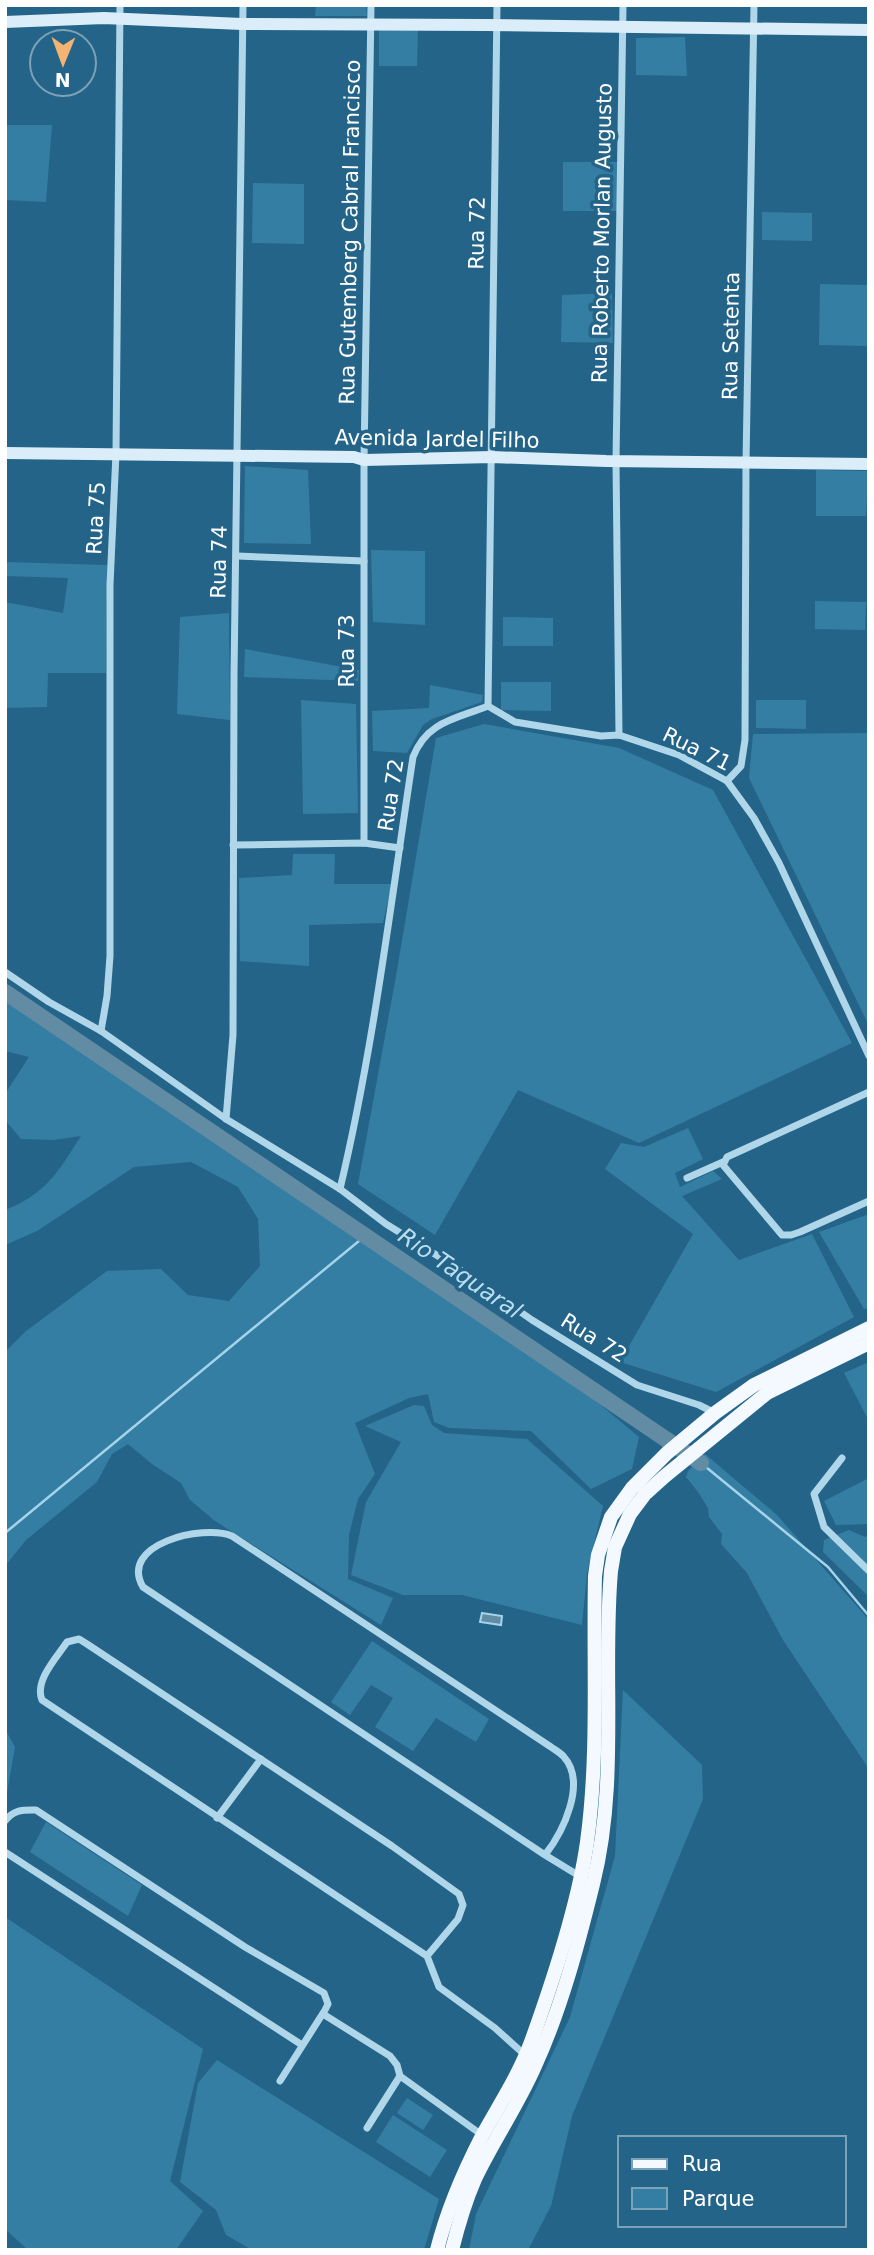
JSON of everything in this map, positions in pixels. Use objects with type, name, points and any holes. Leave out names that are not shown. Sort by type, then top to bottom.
[{"type":"main road","points":[[5,22],[120,19],[242,24],[869,30]]},
{"type":"main road","name":"Avenida Jardel Filho","points":[[5,453],[354,457],[364,460],[492,457],[869,464]]},
{"type":"main road","points":[[437,2250],[450,2205],[526,2056],[581,1877],[593,1773],[595,1576],[598,1555],[608,1525],[620,1503],[667,1453],[715,1413],[760,1381],[869,1328]]},
{"type":"main road","points":[[452,2250],[466,2200],[541,2054],[594,1882],[606,1794],[610,1586],[615,1547],[624,1524],[637,1504],[680,1464],[767,1394],[869,1343]]},
{"type":"street","name":"Rua 75","points":[[101,1031],[110,956],[110,586],[116,453],[120,5]]},
{"type":"street","name":"Rua 74","points":[[226,1119],[233,1035],[243,5]]},
{"type":"street","name":"Rua Gutemberg Cabral Francisco","points":[[364,460],[371,5]]},
{"type":"street","name":"Rua 72","points":[[497,5],[488,706],[432,727],[417,745],[412,757],[366,1067],[340,1189],[386,1224],[637,1385],[699,1405],[715,1413]]},
{"type":"street","name":"Rua Roberto Morlan Augusto","points":[[616,461],[622,5]]},
{"type":"street","name":"Rua Setenta","points":[[727,781],[741,766],[745,740],[746,463],[754,5]]},
{"type":"street","name":"Rua 73","points":[[364,460],[364,843]]},
{"type":"street","points":[[616,461],[619,735]]},
{"type":"street","points":[[237,556],[364,561]]},
{"type":"street","name":"Rua 71","points":[[488,706],[515,722],[601,736],[619,735],[679,755],[727,781],[754,818],[779,863],[869,1056]]},
{"type":"street","points":[[233,845],[364,843],[400,848]]},
{"type":"street","points":[[5,972],[49,1002],[101,1031],[226,1119],[340,1189]]},
{"type":"street","points":[[687,1178],[869,1092]]},
{"type":"street","points":[[723,1162],[726,1170],[782,1235],[800,1232],[869,1201]]},
{"type":"street","points":[[842,1458],[814,1494],[824,1527],[869,1571]]},
{"type":"street","points":[[545,1855],[565,1825],[573,1783],[573,1773],[564,1757],[551,1747],[223,1532],[205,1532],[166,1541],[154,1548],[138,1567],[137,1577],[143,1587],[545,1855],[581,1877]]},
{"type":"street","points":[[427,1955],[458,1919],[463,1905],[459,1894],[392,1846],[88,1644],[79,1639],[67,1642],[42,1681],[40,1694],[43,1700],[427,1955],[439,1987],[495,2028],[526,2056]]},
{"type":"street","points":[[217,1818],[261,1759]]},
{"type":"street","points":[[5,1821],[10,1814],[17,1811],[36,1810],[245,1947],[324,1993],[328,2004],[280,2081]]},
{"type":"street","points":[[5,1852],[302,2045]]},
{"type":"street","points":[[323,2014],[390,2056],[397,2065],[400,2076],[483,2136]]},
{"type":"street","points":[[367,2128],[400,2076]]},
{"type":"green space","points":[[316,5],[366,5],[367,16],[315,16]]},
{"type":"green space","points":[[379,28],[418,28],[417,66],[379,66]]},
{"type":"green space","points":[[685,37],[687,76],[636,75],[636,38]]},
{"type":"green space","points":[[5,125],[52,125],[46,202],[5,200]]},
{"type":"green space","points":[[563,162],[618,162],[618,211],[563,211]]},
{"type":"green space","points":[[253,183],[304,184],[304,244],[252,243]]},
{"type":"green space","points":[[762,212],[812,213],[812,241],[762,240]]},
{"type":"green space","points":[[820,284],[869,285],[869,346],[819,345]]},
{"type":"green space","points":[[612,293],[613,343],[561,342],[562,295]]},
{"type":"green space","points":[[245,466],[308,470],[311,544],[244,543]]},
{"type":"green space","points":[[816,470],[868,471],[866,516],[816,516]]},
{"type":"green space","points":[[371,550],[425,551],[425,625],[373,622]]},
{"type":"green space","points":[[5,562],[107,565],[106,673],[48,673],[47,707],[5,708],[5,602],[63,613],[68,578],[5,576]]},
{"type":"green space","points":[[815,601],[866,602],[865,630],[815,629]]},
{"type":"green space","points":[[229,613],[230,720],[177,714],[180,617]]},
{"type":"green space","points":[[503,617],[553,618],[553,646],[503,646]]},
{"type":"green space","points":[[245,649],[359,670],[358,681],[244,677]]},
{"type":"green space","points":[[501,682],[551,682],[551,711],[501,710]]},
{"type":"green space","points":[[430,685],[483,695],[482,702],[432,719],[423,725],[407,753],[373,751],[372,711],[429,708]]},
{"type":"green space","points":[[301,700],[356,704],[358,813],[303,814]]},
{"type":"green space","points":[[756,700],[806,700],[806,729],[756,728]]},
{"type":"green space","points":[[484,724],[619,748],[713,790],[852,1043],[639,1143],[518,1090],[435,1235],[358,1184],[436,738]]},
{"type":"green space","points":[[869,733],[869,1026],[749,778],[753,734]]},
{"type":"green space","points":[[293,854],[335,854],[334,884],[392,884],[383,923],[309,925],[309,966],[240,961],[239,878],[292,875]]},
{"type":"green space","points":[[5,1000],[325,1205],[390,1249],[472,1314],[560,1371],[639,1437],[632,1469],[591,1489],[531,1431],[449,1428],[434,1422],[428,1394],[409,1398],[355,1423],[375,1474],[358,1499],[349,1535],[348,1579],[393,1598],[381,1625],[215,1521],[190,1500],[181,1483],[128,1444],[112,1454],[97,1482],[26,1540],[5,1566],[5,1352],[26,1331],[107,1271],[161,1269],[188,1295],[229,1301],[260,1266],[258,1219],[238,1187],[191,1162],[134,1167],[37,1231],[5,1245],[5,1210],[41,1189],[58,1171],[81,1136],[53,1140],[21,1139],[5,1120],[5,1094],[29,1057],[5,1051]]},
{"type":"green space","points":[[688,1128],[703,1159],[675,1173],[680,1187],[713,1171],[722,1179],[682,1196],[739,1260],[812,1234],[854,1317],[716,1392],[620,1362],[693,1234],[605,1169],[621,1143],[644,1147]]},
{"type":"green space","points":[[869,1214],[869,1308],[864,1309],[819,1232]]},
{"type":"green space","points":[[869,1362],[869,1421],[844,1373]]},
{"type":"green space","points":[[414,1405],[424,1406],[432,1425],[444,1433],[527,1439],[603,1506],[587,1574],[582,1625],[462,1595],[403,1595],[351,1575],[366,1502],[401,1442],[365,1426]]},
{"type":"green space","points":[[705,1454],[777,1515],[869,1620],[869,1769],[783,1640],[747,1573],[721,1544],[722,1534],[709,1517],[708,1508],[698,1492],[686,1477],[688,1471]]},
{"type":"green space","points":[[869,1478],[869,1524],[836,1525],[824,1501]]},
{"type":"green space","points":[[849,1530],[865,1537],[869,1534],[869,1597],[823,1552],[824,1540]]},
{"type":"green space","points":[[372,1641],[489,1719],[476,1742],[436,1718],[413,1751],[375,1727],[393,1698],[371,1685],[350,1715],[331,1702]]},
{"type":"green space","points":[[623,1690],[702,1765],[703,1799],[572,2116],[551,2206],[528,2250],[469,2250],[476,2214],[570,2017],[615,1856]]},
{"type":"green space","points":[[5,1729],[15,1747],[5,1804]]},
{"type":"green space","points":[[46,1822],[142,1885],[128,1916],[30,1852]]},
{"type":"green space","points":[[5,1917],[203,2049],[170,2181],[203,2211],[176,2250],[28,2250],[5,2229]]},
{"type":"green space","points":[[217,2060],[439,2199],[424,2250],[252,2250],[226,2235],[216,2210],[180,2182],[198,2083]]},
{"type":"green space","points":[[407,2098],[433,2115],[423,2130],[397,2113]]},
{"type":"green space","points":[[393,2115],[447,2150],[430,2177],[376,2142]]},
{"type":"shaded area","points":[[482,1613],[502,1616],[501,1625],[480,1622]]},
{"type":"waterway","name":"Rio Taquaral","points":[[5,992],[701,1463]]},
{"type":"waterway","points":[[5,1533],[365,1236]]},
{"type":"waterway","name":"Rio Taquaral","points":[[701,1463],[828,1567],[869,1616]]}]
